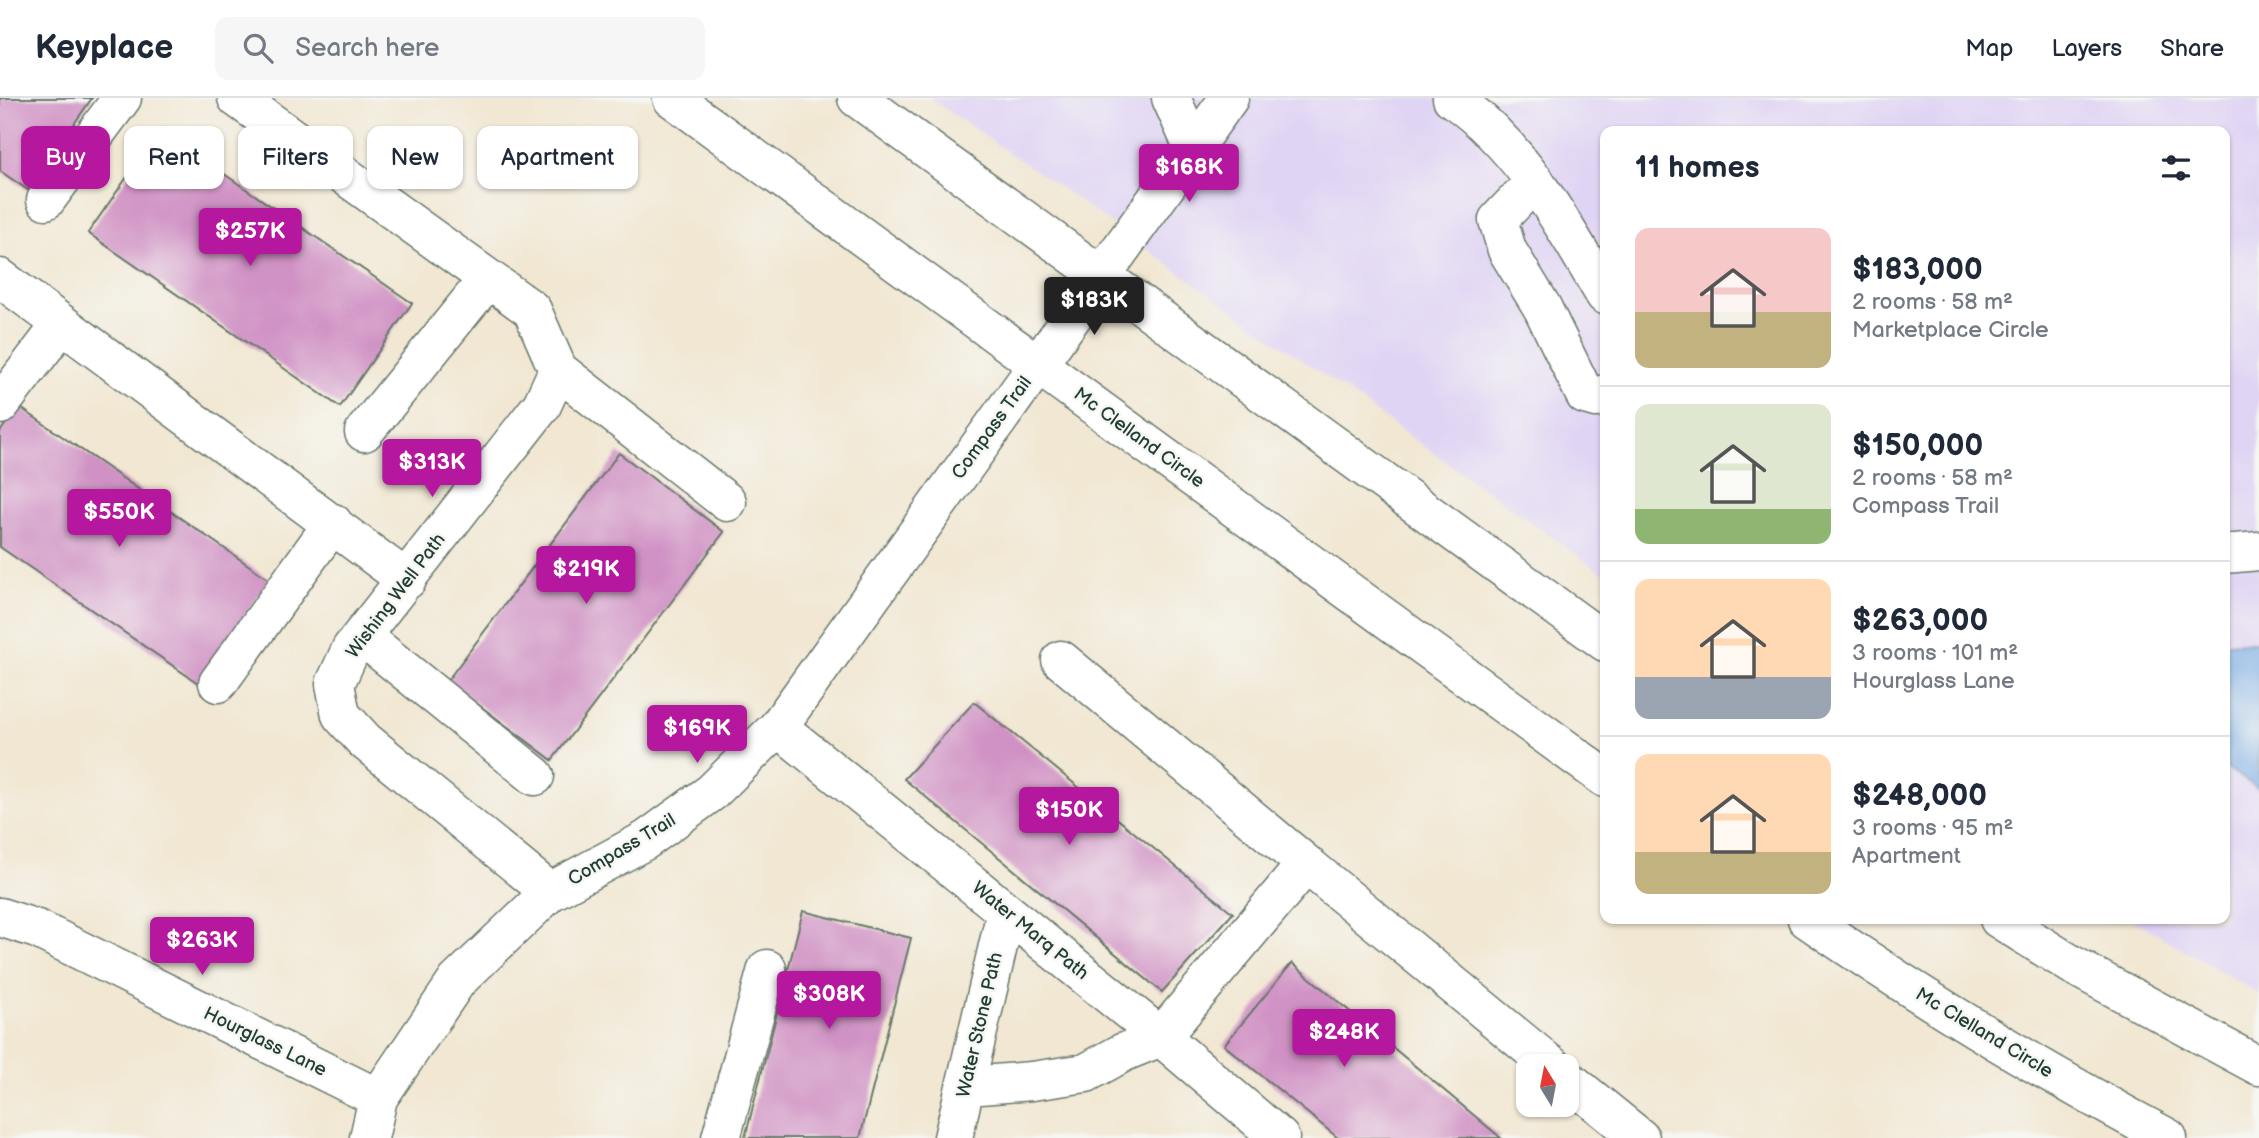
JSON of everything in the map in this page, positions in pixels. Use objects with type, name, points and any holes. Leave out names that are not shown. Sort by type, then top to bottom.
[{"type":"main road","points":[[46,200],[122,98]]},
{"type":"main road","points":[[237,98],[532,310],[558,370],[727,502]]},
{"type":"main road","name":"Mc Clelland Circle","points":[[672,98],[1600,774]]},
{"type":"main road","points":[[857,98],[1600,638]]},
{"type":"main road","points":[[1171,98],[1193,147]]},
{"type":"main road","name":"Compass Trail","points":[[369,1138],[378,1098],[457,981],[550,892],[646,840],[712,792],[778,727],[1229,98]]},
{"type":"main road","points":[[1474,104],[1530,172],[1600,287]]},
{"type":"main road","points":[[1535,181],[1498,220],[1507,250],[1542,307],[1585,395],[1600,396]]},
{"type":"main road","points":[[0,278],[407,580]]},
{"type":"main road","points":[[364,432],[488,279]]},
{"type":"main road","points":[[0,405],[61,325]]},
{"type":"main road","name":"Wishing Well Path","points":[[550,892],[365,741],[341,715],[335,684],[351,649],[542,405],[558,370]]},
{"type":"main road","points":[[218,683],[333,523]]},
{"type":"main road","points":[[2230,553],[2259,551]]},
{"type":"main road","points":[[362,636],[535,776]]},
{"type":"main road","points":[[1061,660],[1537,1054]]},
{"type":"main road","name":"Water Marq Path","points":[[778,727],[1161,1037],[1280,1138]]},
{"type":"main road","points":[[967,1086],[1086,1073],[1124,1052],[1161,1037],[1306,864]]},
{"type":"main road","name":"Water Stone Path","points":[[953,1138],[1006,912]]},
{"type":"main road","name":"Hourglass Lane","points":[[0,917],[37,929],[378,1098]]},
{"type":"main road","name":"Mc Clelland Circle","points":[[1814,924],[1937,1006],[2089,1096],[2168,1138]]},
{"type":"main road","points":[[2007,924],[2074,966],[2259,1066]]},
{"type":"main road","points":[[721,1138],[766,969]]},
{"type":"main road","points":[[1579,1089],[1640,1138]]},
{"type":"shaded area","points":[[929,98],[2259,98],[2259,994],[2140,924],[2230,924],[2230,126],[1600,126],[1600,571],[1068,193]]},
{"type":"water","points":[[2259,642],[2259,789],[2230,770],[2230,643]]},
{"type":"building","points":[[0,98],[92,98],[73,126],[21,126],[21,185],[0,171]]},
{"type":"building","points":[[224,174],[238,184],[238,189],[246,189],[412,303],[340,407],[88,233],[124,182],[124,189],[224,189]]},
{"type":"building","points":[[18,406],[270,580],[198,683],[0,547],[0,432]]},
{"type":"building","points":[[619,453],[724,532],[552,760],[447,681]]},
{"type":"building","points":[[974,702],[1233,913],[1162,992],[904,779]]},
{"type":"building","points":[[803,911],[911,938],[860,1138],[745,1138]]},
{"type":"building","points":[[1292,963],[1501,1138],[1338,1138],[1224,1045]]}]
